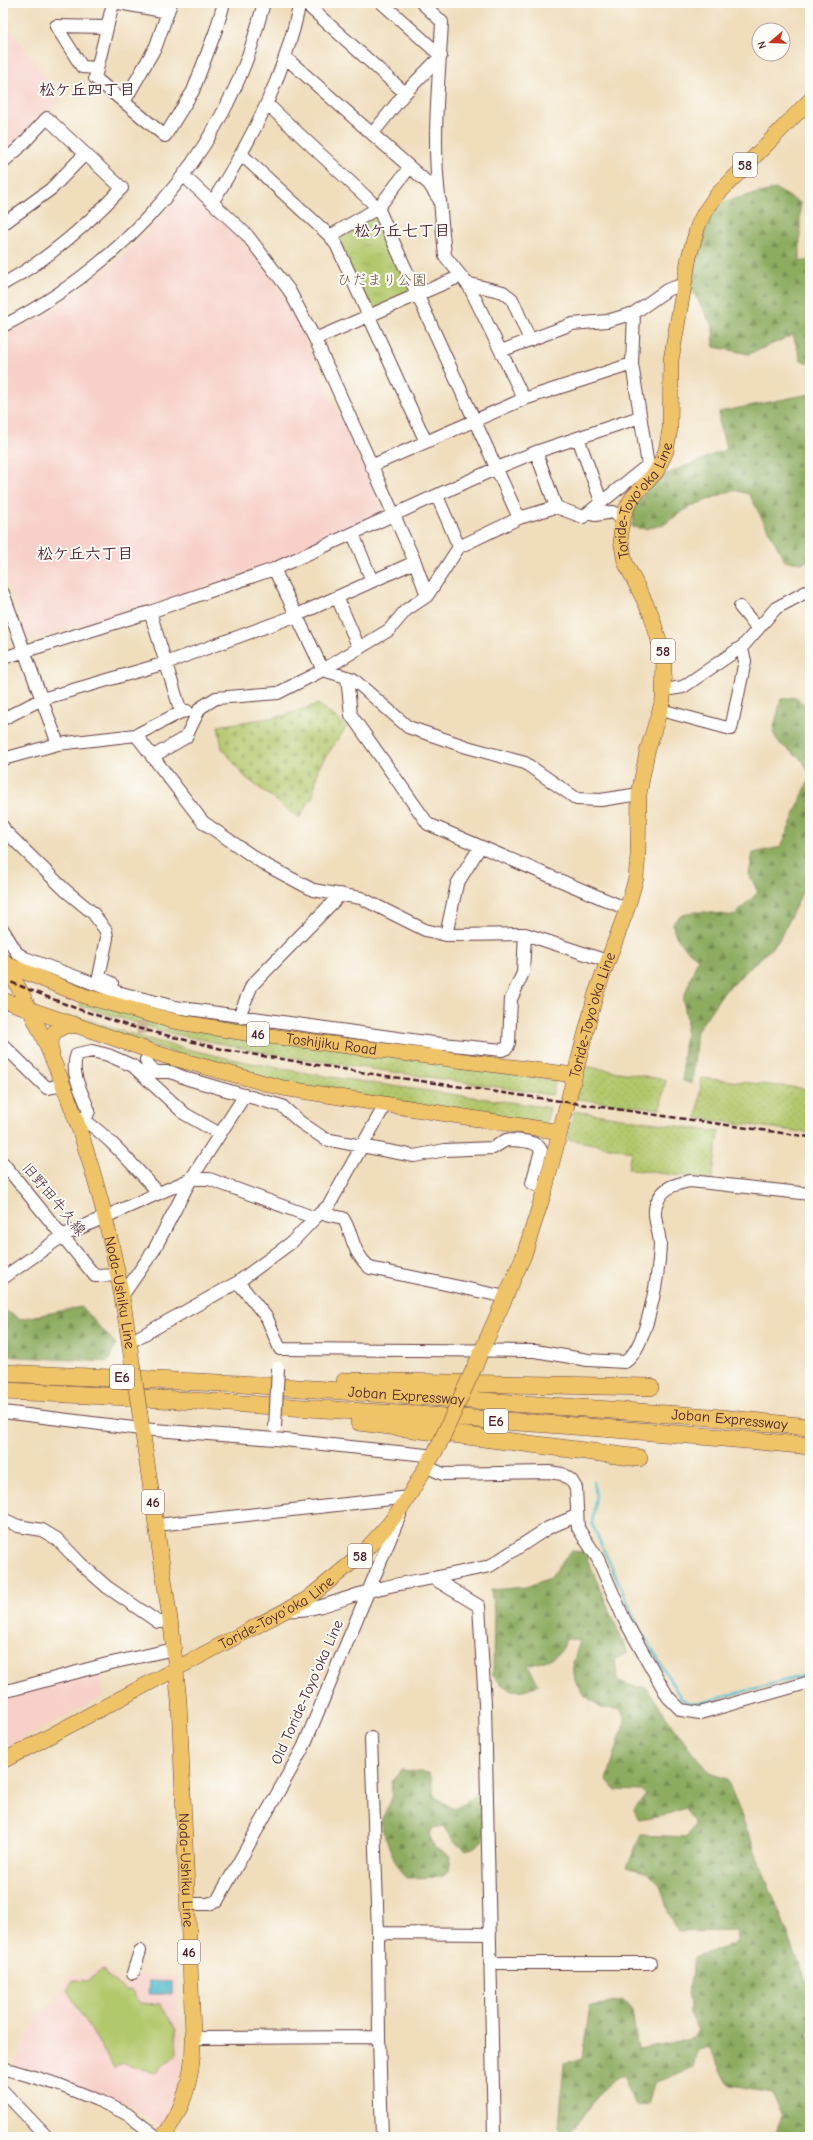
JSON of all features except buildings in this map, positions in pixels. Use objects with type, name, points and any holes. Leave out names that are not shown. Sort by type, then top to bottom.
[{"type":"highway","name":"Joban Expressway","points":[[3,1373],[241,1384],[702,1417],[810,1427]]},
{"type":"highway","points":[[241,1384],[363,1381],[650,1387]]},
{"type":"highway","name":"Joban Expressway","points":[[3,1391],[181,1400],[709,1436],[810,1446]]},
{"type":"highway","points":[[181,1400],[639,1458]]},
{"type":"main road","name":"Toride-Toyo'oka Line","points":[[176,1668],[306,1599],[361,1555],[388,1525],[406,1500],[433,1456],[506,1298],[524,1255],[545,1189],[585,1029],[607,961],[627,909],[636,878],[639,794],[647,752],[660,710],[664,690],[664,658],[659,637],[651,614],[625,562],[622,549],[623,519],[632,498],[656,472],[666,451],[670,429],[671,360],[693,240],[704,213],[733,177],[810,100]]},
{"type":"main road","name":"Toshijiku Road","points":[[4,962],[84,996],[173,1021],[246,1033],[434,1050],[574,1074]]},
{"type":"main road","name":"Noda-Ushiku Line","points":[[4,962],[29,1010],[79,1118],[105,1216],[118,1275],[130,1342],[140,1422],[174,1649],[181,1752],[193,2038],[191,2065],[183,2104],[163,2137]]},
{"type":"main road","points":[[3,1000],[162,1055],[240,1077],[298,1091],[560,1132]]},
{"type":"main road","points":[[54,1064],[50,1044],[54,1032],[65,1026],[75,1026]]},
{"type":"main road","points":[[3,1761],[176,1668]]},
{"type":"street","points":[[113,3],[96,68],[95,78],[165,136],[193,91],[216,30],[224,3]]},
{"type":"street","points":[[119,3],[170,8],[156,46],[124,102]]},
{"type":"street","points":[[3,326],[45,303],[104,259],[147,218],[183,175],[198,154],[230,97],[245,64],[264,3]]},
{"type":"street","points":[[213,201],[242,155],[267,104],[286,58],[299,3]]},
{"type":"street","points":[[305,3],[405,93]]},
{"type":"street","points":[[382,3],[441,56]]},
{"type":"street","points":[[422,3],[442,22],[441,56],[435,124],[435,164],[446,256],[464,279],[524,399]]},
{"type":"street","points":[[96,68],[82,67],[56,26],[106,27]]},
{"type":"street","points":[[373,133],[405,93],[441,56]]},
{"type":"street","points":[[286,58],[373,133],[429,184],[440,201]]},
{"type":"street","points":[[267,104],[378,208],[419,295],[519,518]]},
{"type":"street","points":[[3,162],[18,149],[47,118],[122,188],[88,224],[51,253],[3,284]]},
{"type":"street","points":[[3,224],[50,189],[85,154]]},
{"type":"street","points":[[242,155],[330,236],[337,246],[426,442]]},
{"type":"street","points":[[330,236],[378,208],[410,167]]},
{"type":"street","points":[[183,175],[213,201],[247,235],[267,259],[289,290],[315,339],[415,562],[427,596]]},
{"type":"street","points":[[315,339],[419,295],[464,279],[503,292],[512,299],[530,340]]},
{"type":"street","points":[[501,351],[572,324],[607,321],[634,313],[667,290],[684,284]]},
{"type":"street","points":[[3,759],[58,744],[136,735],[181,712],[200,708],[216,698],[278,693],[323,670],[389,630],[406,610],[427,596],[459,547],[519,518],[556,507],[584,517],[648,465],[632,364],[634,313]]},
{"type":"street","points":[[371,466],[524,399],[632,364]]},
{"type":"street","points":[[3,658],[150,612],[274,569],[394,516],[497,468],[536,452],[640,418]]},
{"type":"street","points":[[578,438],[601,502]]},
{"type":"street","points":[[536,452],[556,507]]},
{"type":"street","points":[[437,496],[459,547]]},
{"type":"street","points":[[589,513],[596,515],[613,512],[623,519]]},
{"type":"street","points":[[352,534],[372,581]]},
{"type":"street","points":[[3,719],[42,699],[166,663],[295,616],[415,562]]},
{"type":"street","points":[[274,569],[295,616],[323,670],[353,679],[408,727],[467,747],[525,763],[577,799],[601,800],[639,794]]},
{"type":"street","points":[[664,690],[684,687],[743,646],[776,608],[810,590]]},
{"type":"street","points":[[4,596],[25,650],[58,744]]},
{"type":"street","points":[[337,597],[359,648]]},
{"type":"street","points":[[740,607],[758,629]]},
{"type":"street","points":[[150,612],[181,712]]},
{"type":"street","points":[[660,710],[731,729],[745,661],[743,653],[737,650]]},
{"type":"street","points":[[347,677],[352,715],[428,824],[627,909]]},
{"type":"street","points":[[152,757],[186,737],[200,708]]},
{"type":"street","points":[[136,735],[203,822],[264,864],[313,890],[361,898],[424,930],[446,935],[525,934],[607,961]]},
{"type":"street","points":[[3,827],[5,831],[65,890],[93,913],[106,931],[107,938],[99,977],[134,990],[138,998]]},
{"type":"street","points":[[446,935],[457,884],[480,847]]},
{"type":"street","points":[[239,1016],[252,985],[341,894]]},
{"type":"street","points":[[3,930],[17,953],[25,958],[138,998],[175,1008],[239,1016],[434,1050],[502,1050],[507,1048],[509,1043],[511,999],[523,972],[525,934]]},
{"type":"street","points":[[3,1045],[47,1088],[63,1085]]},
{"type":"street","points":[[158,1192],[117,1150],[79,1118],[89,1111],[74,1068],[77,1054],[92,1052],[108,1055],[133,1066],[185,1114],[220,1134]]},
{"type":"street","points":[[146,1060],[150,1068],[157,1072],[171,1072],[282,1106],[300,1122],[325,1139],[414,1156],[445,1150],[493,1148],[506,1140],[532,1143],[539,1146],[541,1150],[532,1183],[545,1189]]},
{"type":"street","points":[[122,1296],[154,1250],[192,1179],[244,1095]]},
{"type":"street","points":[[130,1342],[238,1282],[292,1242],[329,1205],[385,1105]]},
{"type":"street","name":"旧野田牛久線","points":[[3,1163],[64,1235],[95,1276],[118,1275]]},
{"type":"street","points":[[3,1278],[64,1235],[158,1192],[192,1179],[209,1179],[318,1216],[343,1218],[347,1225],[354,1247],[360,1258],[370,1268],[506,1298]]},
{"type":"street","points":[[280,1349],[535,1352],[588,1360],[625,1362],[635,1352],[647,1323],[660,1244],[656,1225],[657,1201],[666,1189],[674,1184],[690,1181],[810,1194]]},
{"type":"street","points":[[238,1282],[267,1318],[280,1349],[275,1439]]},
{"type":"street","points":[[3,1412],[140,1422],[275,1439],[426,1455],[433,1456],[443,1474],[549,1472],[562,1474],[571,1480],[576,1488],[576,1516],[578,1528],[598,1559],[624,1619],[668,1697],[681,1710],[691,1714],[700,1714],[810,1682]]},
{"type":"street","points":[[156,1525],[406,1500]]},
{"type":"street","name":"Old Toride-Toyo'oka Line","points":[[187,1904],[208,1904],[217,1901],[303,1748],[406,1500]]},
{"type":"street","points":[[286,1610],[297,1611],[368,1591],[490,1566],[548,1528],[576,1516]]},
{"type":"street","points":[[3,1519],[18,1526],[42,1530],[57,1539],[106,1587],[158,1622],[170,1622]]},
{"type":"street","points":[[434,1578],[479,1606],[485,1704],[494,2137]]},
{"type":"street","points":[[3,1692],[107,1664],[174,1649]]},
{"type":"street","points":[[371,1738],[378,1933],[382,2137]]},
{"type":"street","points":[[378,1933],[490,1934]]},
{"type":"street","points":[[133,1973],[140,1951]]},
{"type":"street","points":[[490,1963],[650,1963]]},
{"type":"street","points":[[193,2038],[379,2037]]},
{"type":"street","points":[[3,2068],[58,2084],[100,2101],[127,2114],[157,2137]]},
{"type":"street","points":[[3,2091],[48,2137]]},
{"type":"shaded area","points":[[3,19],[60,96],[60,100],[3,155]]},
{"type":"shaded area","points":[[191,191],[231,228],[273,279],[293,313],[382,509],[380,515],[252,571],[160,602],[32,640],[28,638],[3,572],[3,336],[27,325],[78,292],[132,248],[182,193]]},
{"type":"shaded area","points":[[102,1669],[102,1697],[3,1750],[3,1697]]},
{"type":"shaded area","points":[[103,1965],[124,1987],[137,1974],[177,1977],[182,2060],[180,2088],[172,2114],[163,2127],[154,2123],[127,2103],[14,2065],[39,2013],[55,2004],[72,1974],[85,1978]]},
{"type":"green space","points":[[776,189],[800,203],[800,262],[810,260],[810,364],[801,360],[793,335],[749,354],[714,347],[713,328],[691,288],[693,260],[701,230],[720,202]]},
{"type":"green space","name":"ひだまり公園","points":[[378,208],[419,295],[369,317],[330,236]]},
{"type":"green space","points":[[810,394],[810,559],[803,563],[785,561],[749,494],[734,490],[691,506],[663,525],[645,529],[632,527],[634,508],[657,478],[727,449],[719,425],[719,412]]},
{"type":"green space","points":[[796,697],[810,710],[810,775],[803,761],[778,742],[773,732],[781,699]]},
{"type":"green space","points":[[318,704],[347,726],[318,768],[313,796],[299,818],[245,777],[222,748],[218,726],[283,716]]},
{"type":"green space","points":[[810,777],[810,871],[806,885],[778,942],[723,993],[697,1031],[692,1083],[683,1081],[683,1059],[687,1019],[683,1000],[698,958],[681,944],[676,935],[673,923],[679,917],[693,912],[734,916],[758,892],[749,874],[753,853],[781,847]]},
{"type":"green space","points":[[81,1000],[556,1080],[552,1095],[275,1055],[170,1033],[80,1006]]},
{"type":"green space","points":[[77,1016],[134,1035],[251,1063],[310,1074],[550,1108],[545,1126],[264,1081],[75,1021]]},
{"type":"green space","points":[[584,1066],[666,1080],[660,1109],[577,1099]]},
{"type":"green space","points":[[702,1078],[810,1089],[810,1133],[697,1118]]},
{"type":"green space","points":[[574,1111],[719,1132],[712,1180],[628,1169],[631,1151],[567,1139]]},
{"type":"green space","points":[[81,1307],[116,1344],[108,1362],[3,1356],[3,1309],[20,1319]]},
{"type":"green space","points":[[571,1551],[584,1552],[628,1653],[615,1659],[617,1680],[634,1687],[646,1687],[680,1736],[709,1773],[727,1779],[810,1991],[810,2137],[775,2137],[782,2115],[772,2093],[730,2086],[709,2047],[697,2050],[693,2067],[654,2083],[648,2104],[636,2106],[623,2075],[605,2087],[582,2119],[567,2135],[559,2128],[564,2063],[582,2058],[590,2006],[624,2001],[632,2011],[638,2049],[690,2039],[698,2030],[689,2013],[688,1995],[694,1958],[737,1942],[736,1931],[679,1932],[669,1914],[660,1885],[648,1873],[627,1867],[641,1835],[687,1837],[695,1824],[685,1808],[662,1816],[639,1820],[634,1810],[646,1795],[642,1791],[616,1790],[607,1780],[625,1720],[621,1709],[601,1708],[583,1694],[575,1681],[573,1663],[580,1640],[566,1639],[564,1646],[557,1655],[528,1666],[539,1685],[525,1690],[514,1690],[504,1686],[493,1676],[494,1611],[491,1590],[526,1587],[550,1578]]},
{"type":"green space","points":[[401,1770],[429,1773],[435,1797],[452,1808],[462,1805],[477,1794],[482,1800],[484,1840],[473,1848],[465,1850],[453,1841],[443,1826],[433,1828],[429,1834],[435,1848],[451,1856],[449,1871],[442,1877],[406,1878],[397,1865],[388,1844],[380,1822],[391,1801],[392,1782]]},
{"type":"green space","points":[[103,1969],[108,1976],[125,1991],[131,1990],[139,2003],[160,2004],[176,2029],[177,2054],[155,2073],[123,2063],[114,2068],[67,1990],[74,1980],[87,1981]]},
{"type":"water","points":[[149,1981],[172,1982],[172,1994],[148,1994]]},
{"type":"waterway","points":[[593,1482],[596,1495],[592,1524],[637,1623],[680,1697],[687,1702],[696,1704],[810,1674]]},
{"type":"tunnel","points":[[139,1004],[146,1057]]},
{"type":"railway","points":[[3,979],[75,1008],[129,1026],[226,1050],[379,1075],[810,1137]]},
{"type":"district","name":"松ケ丘四丁目","points":[[87,90]]},
{"type":"district","name":"松ケ丘七丁目","points":[[402,231]]},
{"type":"district","name":"松ケ丘六丁目","points":[[85,554]]}]
